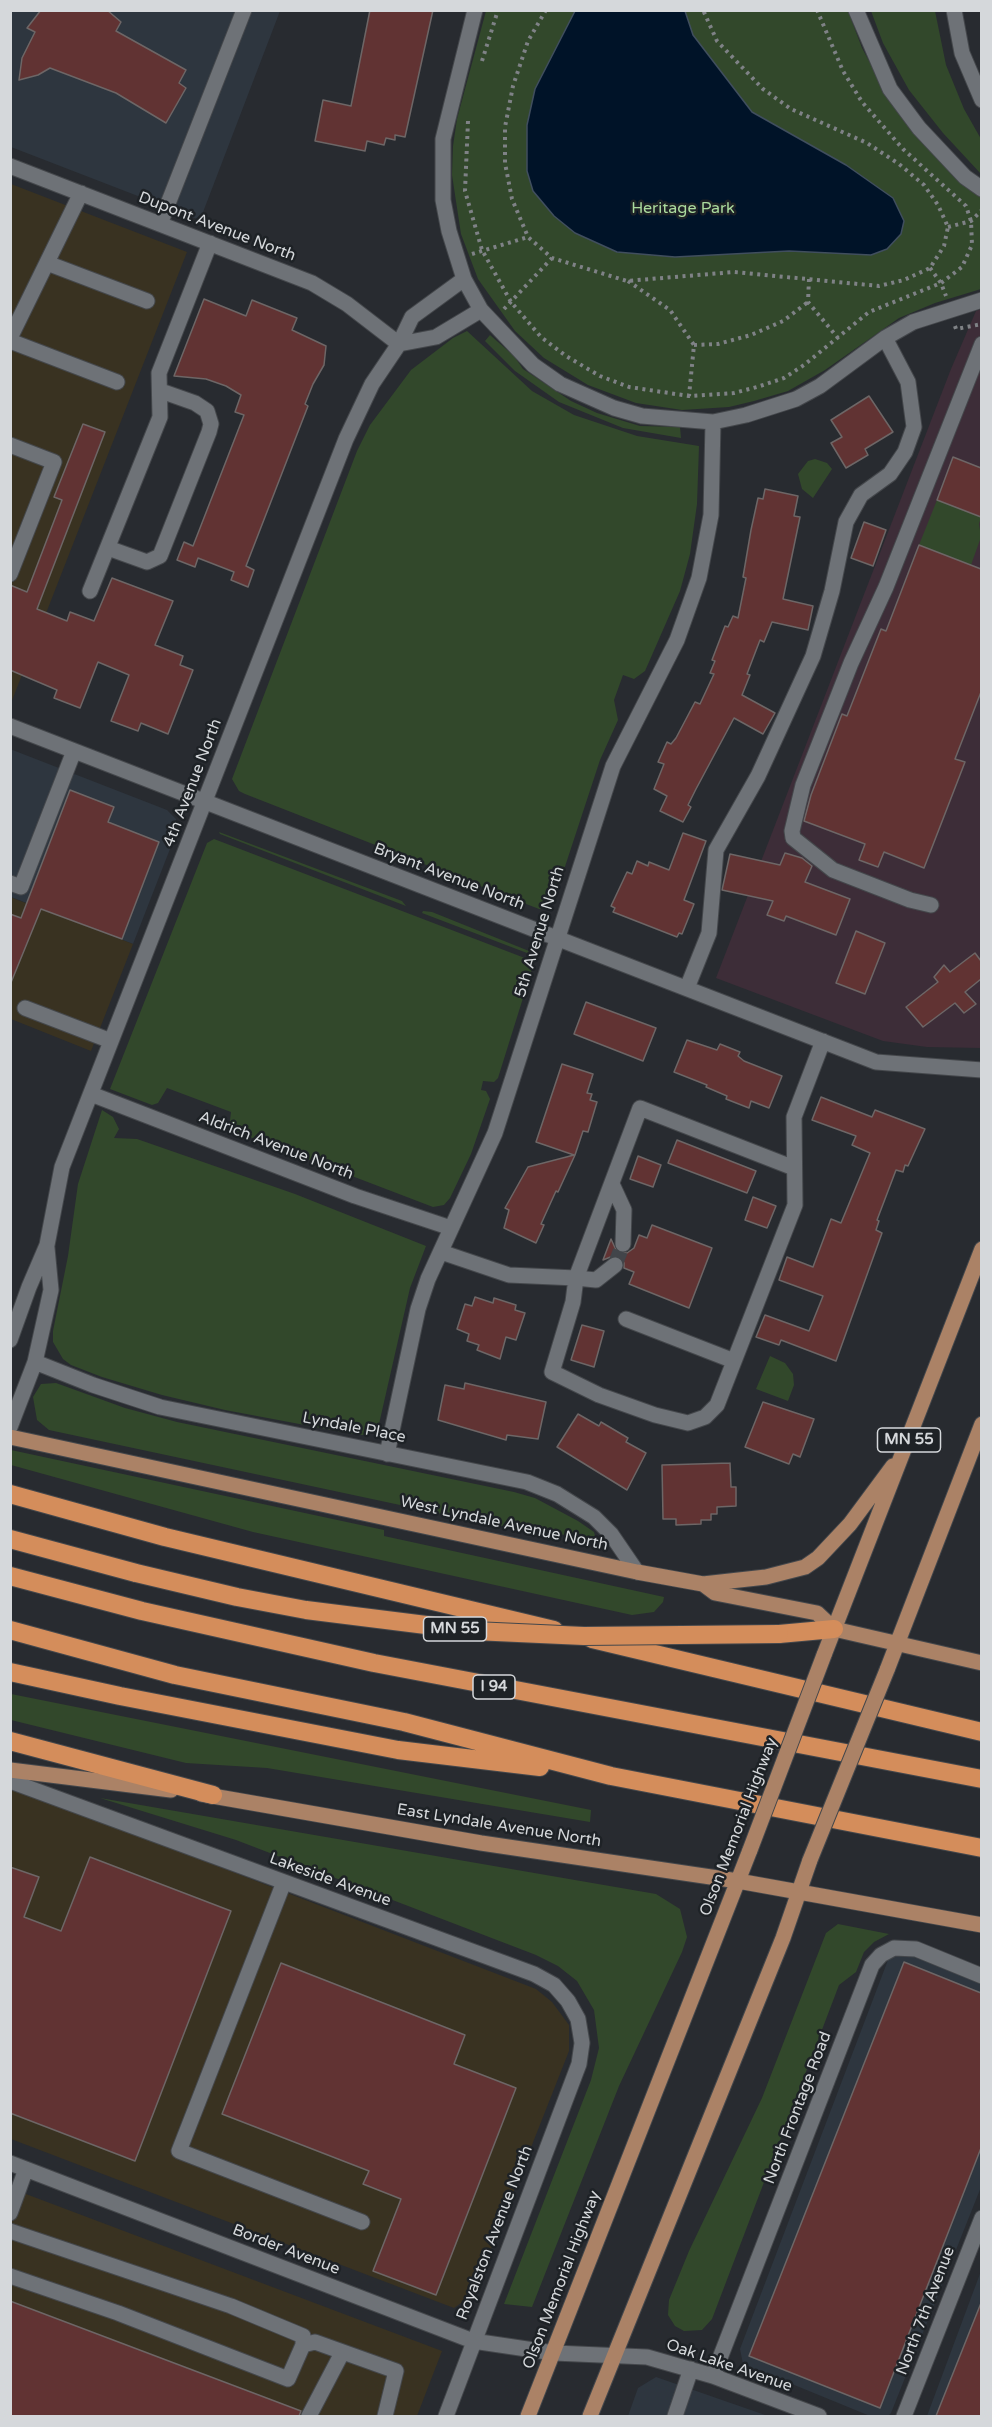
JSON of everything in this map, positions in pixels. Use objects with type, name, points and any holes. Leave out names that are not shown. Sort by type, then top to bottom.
[{"type":"highway","points":[[10,1494],[165,1537],[301,1571],[981,1732]]},
{"type":"highway","name":"MN 55","points":[[10,1539],[237,1597],[378,1620],[474,1631],[573,1636],[779,1634],[834,1629]]},
{"type":"highway","name":"I 94","points":[[10,1576],[142,1611],[374,1663],[981,1779]]},
{"type":"highway","points":[[10,1630],[176,1675],[404,1722],[611,1776],[981,1848]]},
{"type":"highway","points":[[10,1672],[110,1694],[398,1750],[611,1776]]},
{"type":"highway","points":[[10,1741],[213,1795]]},
{"type":"main road","name":"Olson Memorial Highway","points":[[528,2416],[906,1449],[981,1250]]},
{"type":"main road","points":[[590,2416],[612,2356],[783,1938],[810,1860],[981,1424]]},
{"type":"main road","name":"West Lyndale Avenue North","points":[[10,1437],[637,1572],[703,1584],[715,1593],[817,1613],[834,1629],[981,1663]]},
{"type":"main road","points":[[703,1584],[766,1577],[805,1567],[850,1524],[906,1449]]},
{"type":"main road","name":"East Lyndale Avenue North","points":[[10,1770],[213,1795],[481,1843],[738,1881],[981,1925]]},
{"type":"street","points":[[160,224],[244,10]]},
{"type":"street","points":[[476,10],[447,115],[442,155],[443,200],[449,231],[464,279],[481,310],[533,364],[560,384],[614,408],[642,416],[712,422],[746,415],[796,399],[842,371],[885,338],[913,322],[981,300]]},
{"type":"street","points":[[856,10],[890,89],[919,128],[965,177],[981,189]]},
{"type":"street","points":[[954,10],[962,53],[981,100]]},
{"type":"street","name":"Dupont Avenue North","points":[[10,166],[312,284],[347,304],[399,344]]},
{"type":"street","points":[[81,194],[10,339],[117,382]]},
{"type":"street","points":[[90,591],[160,417],[159,373],[210,243]]},
{"type":"street","points":[[47,263],[147,301]]},
{"type":"street","name":"4th Avenue North","points":[[10,1340],[47,1245],[62,1167],[346,439],[372,384],[399,344],[412,317],[464,279]]},
{"type":"street","points":[[399,344],[436,337],[481,310]]},
{"type":"street","points":[[687,988],[709,933],[716,850],[758,776],[813,656],[832,591],[846,522],[861,495],[890,474],[905,452],[914,427],[908,382],[885,338]]},
{"type":"street","points":[[931,905],[910,900],[833,870],[793,838],[792,831],[803,785],[851,663],[886,587],[981,344]]},
{"type":"street","points":[[108,548],[147,562],[160,556],[209,432],[211,424],[207,411],[195,403],[161,391]]},
{"type":"street","name":"5th Avenue North","points":[[387,1454],[418,1309],[428,1279],[495,1133],[613,766],[677,640],[699,578],[711,515],[712,422]]},
{"type":"street","points":[[10,445],[54,462],[10,574]]},
{"type":"street","name":"Bryant Avenue North","points":[[10,726],[876,1062],[981,1070]]},
{"type":"street","points":[[10,883],[21,887],[74,751]]},
{"type":"street","points":[[25,1008],[111,1041]]},
{"type":"street","points":[[794,1168],[640,1108],[576,1278],[573,1302],[552,1372],[599,1395],[655,1415],[688,1423],[705,1417],[717,1404],[795,1205],[794,1117],[822,1041]]},
{"type":"street","name":"Aldrich Avenue North","points":[[91,1094],[355,1196],[451,1228]]},
{"type":"street","points":[[612,1184],[624,1210],[623,1244]]},
{"type":"street","name":"4th Avenue North","points":[[10,1426],[35,1362],[51,1290],[47,1245]]},
{"type":"street","points":[[441,1252],[509,1275],[596,1280],[615,1265]]},
{"type":"street","points":[[626,1319],[734,1361]]},
{"type":"street","name":"Lyndale Place","points":[[35,1362],[93,1385],[160,1407],[527,1482],[557,1494],[594,1516],[611,1534],[637,1572]]},
{"type":"street","name":"Lakeside Avenue","points":[[10,1781],[534,1974],[554,1985],[568,2001],[578,2019],[582,2043],[579,2064]]},
{"type":"street","points":[[284,1882],[179,2151],[362,2222]]},
{"type":"street","name":"North Frontage Road","points":[[713,2376],[872,1965],[881,1955],[894,1948],[916,1949],[981,1976]]},
{"type":"street","name":"Royalston Avenue North","points":[[446,2416],[579,2064]]},
{"type":"street","name":"Border Avenue","points":[[10,2163],[473,2341],[554,2353]]},
{"type":"street","points":[[10,2213],[26,2169]]},
{"type":"street","name":"North 7th Avenue","points":[[904,2416],[981,2218]]},
{"type":"street","points":[[10,2230],[231,2307],[303,2336],[303,2345],[288,2379],[118,2313],[10,2276]]},
{"type":"street","points":[[303,2345],[315,2342],[396,2371],[385,2416]]},
{"type":"street","points":[[309,2416],[342,2353]]},
{"type":"street","name":"Oak Lake Avenue","points":[[554,2353],[646,2357],[713,2376],[819,2416]]},
{"type":"street","points":[[675,2416],[691,2369]]},
{"type":"path","points":[[480,67],[498,10]]},
{"type":"path","points":[[546,10],[528,41],[513,86],[505,127],[505,162],[512,199],[528,237],[552,258],[627,281],[670,310],[694,345],[687,420]]},
{"type":"path","points":[[627,281],[734,272],[879,286],[904,280],[930,268],[944,246],[948,227],[938,204],[924,185],[899,164],[867,143],[791,109],[763,89],[717,41],[703,10]]},
{"type":"path","points":[[469,113],[465,155],[465,191],[482,250],[512,302],[541,337],[566,357],[600,376],[629,387],[689,396],[734,393],[784,378],[804,365],[869,312],[941,283],[962,267],[972,245],[971,221],[959,198],[903,149],[862,102],[843,70],[817,10]]},
{"type":"path","points":[[948,227],[971,221],[981,210]]},
{"type":"path","points":[[482,250],[528,237]]},
{"type":"path","points":[[512,302],[552,258]]},
{"type":"path","points":[[930,268],[941,283],[946,298]]},
{"type":"path","points":[[809,279],[808,302],[838,338]]},
{"type":"path","points":[[694,345],[718,344],[751,335],[783,321],[808,302]]},
{"type":"shaded area","points":[[10,11],[280,11],[200,220],[11,147]]},
{"type":"shaded area","points":[[11,184],[187,252],[11,703]]},
{"type":"shaded area","points":[[981,309],[981,1048],[927,1047],[883,1041],[716,978],[951,369],[976,311]]},
{"type":"shaded area","points":[[10,749],[167,810],[176,819],[177,831],[133,944],[11,897]]},
{"type":"shaded area","points":[[10,897],[133,944],[91,1051],[11,1019]]},
{"type":"shaded area","points":[[10,1786],[536,1989],[552,2002],[569,2025],[569,2051],[476,2287],[467,2299],[454,2308],[11,2139]]},
{"type":"shaded area","points":[[906,1951],[981,1983],[981,2187],[891,2413],[888,2416],[870,2416],[743,2364],[740,2349],[888,1960]]},
{"type":"shaded area","points":[[10,2188],[442,2351],[417,2416],[11,2416]]},
{"type":"shaded area","points":[[981,2271],[981,2416],[927,2416]]},
{"type":"shaded area","points":[[656,2377],[768,2416],[628,2416],[638,2388]]},
{"type":"green space","name":"Heritage Park","points":[[486,11],[848,11],[862,48],[881,83],[960,179],[981,198],[981,289],[935,303],[899,318],[825,370],[788,391],[754,401],[729,407],[682,410],[636,403],[588,385],[544,358],[515,331],[478,279],[461,234],[452,175],[453,146],[457,119]]},
{"type":"green space","points":[[871,11],[935,11],[946,65],[964,109],[981,139],[981,174],[943,133],[909,90],[883,43]]},
{"type":"green space","points":[[467,331],[532,391],[574,415],[637,436],[699,446],[697,504],[690,554],[680,591],[645,671],[634,679],[623,675],[614,700],[618,720],[600,760],[555,897],[547,909],[539,909],[245,794],[239,791],[232,779],[357,451],[370,425],[411,370],[453,338]]},
{"type":"green space","points":[[490,335],[514,356],[523,369],[571,401],[597,413],[640,426],[680,427],[681,438],[623,428],[559,402],[515,371],[485,341]]},
{"type":"green space","points":[[815,459],[827,463],[832,469],[813,498],[802,489],[798,474],[808,461]]},
{"type":"green space","points":[[937,500],[981,517],[979,524],[981,537],[971,565],[919,545]]},
{"type":"green space","points":[[219,832],[402,901],[406,906],[220,834]]},
{"type":"green space","points":[[214,839],[530,960],[533,966],[498,1078],[494,1082],[483,1081],[481,1090],[486,1091],[490,1099],[471,1154],[450,1198],[444,1205],[433,1207],[229,1129],[231,1112],[167,1088],[158,1103],[152,1105],[110,1089],[207,843]]},
{"type":"green space","points":[[423,911],[432,912],[529,951],[527,953],[422,913]]},
{"type":"green space","points":[[102,1110],[113,1117],[119,1129],[114,1138],[137,1139],[295,1194],[426,1246],[410,1288],[379,1424],[374,1430],[367,1435],[358,1435],[225,1410],[162,1395],[102,1377],[71,1365],[63,1359],[53,1342],[53,1331],[68,1256],[78,1184]]},
{"type":"green space","points":[[770,1356],[785,1363],[793,1374],[794,1385],[788,1401],[756,1389]]},
{"type":"green space","points":[[56,1383],[125,1408],[177,1422],[514,1492],[535,1498],[578,1521],[594,1532],[595,1536],[592,1539],[489,1524],[49,1430],[37,1420],[33,1397],[41,1384]]},
{"type":"green space","points":[[11,1450],[384,1530],[384,1536],[664,1597],[663,1602],[654,1612],[632,1615],[253,1532],[11,1465]]},
{"type":"green space","points":[[11,1694],[591,1810],[590,1822],[267,1768],[186,1763],[11,1720]]},
{"type":"green space","points":[[100,1798],[656,1894],[680,1909],[687,1937],[682,1952],[619,2086],[532,2307],[504,2304],[591,2080],[599,2048],[594,2010],[577,1981],[558,1966],[536,1955],[236,1840]]},
{"type":"green space","points":[[838,1924],[889,1934],[874,1942],[864,1952],[856,1972],[839,1985],[712,2319],[702,2330],[684,2331],[675,2326],[668,2315],[669,2300],[689,2251],[762,2098],[826,1933]]},
{"type":"water","points":[[575,11],[685,11],[693,35],[752,112],[846,165],[893,198],[904,221],[901,234],[887,249],[871,255],[789,251],[675,257],[617,252],[575,233],[554,216],[533,191],[527,171],[527,125],[535,89]]},
{"type":"building","points":[[41,10],[107,10],[121,22],[116,31],[186,70],[179,83],[186,88],[166,123],[116,93],[50,68],[38,75],[19,80],[22,58],[35,32],[27,28]]},
{"type":"building","points":[[370,10],[433,10],[405,137],[395,135],[395,140],[386,138],[384,145],[367,141],[365,151],[315,141],[323,100],[351,106]]},
{"type":"building","points":[[204,299],[246,316],[252,300],[297,318],[292,330],[326,346],[324,365],[305,404],[308,406],[246,566],[254,570],[248,587],[231,580],[234,572],[198,558],[195,567],[177,560],[184,542],[193,546],[244,415],[235,412],[241,395],[226,386],[206,379],[174,376]]},
{"type":"building","points":[[869,396],[893,432],[865,449],[868,455],[846,468],[831,443],[842,437],[831,420]]},
{"type":"building","points":[[83,424],[105,432],[37,609],[67,621],[70,612],[94,621],[112,578],[173,601],[155,645],[183,656],[180,665],[193,670],[168,734],[141,723],[138,731],[111,721],[129,675],[98,662],[80,708],[54,698],[57,690],[10,670],[10,585],[27,592],[62,500],[54,497]]},
{"type":"building","points":[[953,457],[981,468],[981,517],[937,500]]},
{"type":"building","points":[[765,489],[798,496],[794,516],[800,517],[783,599],[813,606],[808,630],[772,622],[764,642],[760,640],[742,695],[775,713],[763,734],[734,718],[688,805],[691,807],[683,822],[660,811],[667,796],[654,789],[664,764],[658,762],[667,742],[671,744],[676,738],[695,702],[700,704],[714,674],[710,673],[715,661],[712,660],[725,626],[728,627],[733,616],[738,618],[746,578],[743,577],[751,530],[758,498],[763,499]]},
{"type":"building","points":[[864,522],[886,530],[873,566],[851,558]]},
{"type":"building","points":[[919,545],[981,569],[981,692],[955,759],[965,762],[924,868],[884,852],[878,867],[859,860],[865,844],[804,821],[811,795],[842,714],[847,716],[881,629],[886,631]]},
{"type":"building","points":[[70,790],[114,807],[108,822],[159,842],[122,939],[41,909],[10,985],[10,914],[21,918]]},
{"type":"building","points":[[683,833],[706,841],[684,900],[694,904],[682,934],[679,933],[677,937],[613,912],[615,908],[611,906],[627,872],[632,874],[637,861],[648,866],[649,862],[669,870]]},
{"type":"building","points":[[785,853],[802,858],[812,866],[805,882],[850,899],[836,935],[786,916],[784,921],[767,915],[773,901],[722,890],[730,854],[780,865]]},
{"type":"building","points":[[856,931],[885,943],[865,994],[836,983]]},
{"type":"building","points":[[975,953],[981,961],[981,979],[965,992],[976,1004],[964,1013],[955,1003],[923,1027],[906,1007],[938,982],[934,977],[944,965],[950,972]]},
{"type":"building","points":[[586,1002],[656,1028],[643,1061],[574,1034]]},
{"type":"building","points":[[687,1040],[717,1050],[720,1044],[740,1052],[738,1056],[744,1061],[782,1076],[769,1108],[751,1101],[749,1108],[726,1099],[727,1096],[706,1087],[707,1085],[674,1072]]},
{"type":"building","points":[[562,1064],[593,1074],[587,1093],[592,1094],[590,1100],[597,1102],[588,1132],[583,1131],[575,1155],[541,1224],[544,1225],[536,1243],[504,1228],[509,1210],[505,1208],[528,1167],[574,1155],[536,1142]]},
{"type":"building","points":[[821,1097],[872,1117],[875,1110],[925,1129],[908,1166],[905,1165],[903,1172],[896,1170],[877,1220],[879,1221],[876,1230],[882,1233],[836,1361],[781,1340],[779,1345],[756,1337],[765,1315],[809,1331],[823,1296],[779,1280],[787,1257],[813,1267],[831,1219],[841,1223],[870,1153],[852,1145],[856,1136],[812,1120]]},
{"type":"building","points":[[677,1140],[756,1171],[747,1193],[668,1163]]},
{"type":"building","points":[[638,1156],[661,1165],[653,1187],[630,1179]]},
{"type":"building","points":[[753,1197],[776,1206],[767,1228],[745,1220]]},
{"type":"building","points":[[652,1225],[712,1248],[689,1308],[629,1284],[634,1272],[624,1268],[624,1263],[619,1256],[603,1260],[611,1239],[617,1252],[627,1253],[634,1248],[639,1235],[647,1238]]},
{"type":"building","points":[[475,1297],[493,1303],[494,1298],[516,1305],[515,1310],[525,1313],[516,1340],[506,1337],[500,1359],[477,1350],[479,1345],[467,1341],[469,1334],[457,1329],[465,1304],[472,1306]]},
{"type":"building","points":[[582,1325],[604,1331],[594,1367],[571,1360]]},
{"type":"building","points":[[465,1383],[546,1402],[538,1439],[507,1435],[506,1440],[438,1420],[445,1385],[464,1389]]},
{"type":"building","points":[[763,1402],[814,1419],[800,1457],[793,1454],[789,1464],[745,1447]]},
{"type":"building","points":[[578,1414],[599,1426],[601,1422],[628,1438],[626,1442],[646,1453],[627,1490],[557,1447]]},
{"type":"building","points":[[730,1463],[731,1487],[736,1487],[736,1506],[717,1507],[717,1514],[711,1514],[711,1520],[701,1520],[701,1524],[676,1525],[676,1519],[663,1519],[662,1465]]},
{"type":"building","points":[[90,1857],[231,1911],[135,2161],[10,2113],[10,1867],[39,1877],[24,1917],[61,1931]]},
{"type":"building","points":[[904,1962],[981,1993],[981,2148],[880,2408],[749,2356]]},
{"type":"building","points":[[281,1963],[465,2035],[454,2064],[516,2088],[436,2295],[373,2271],[401,2199],[363,2184],[369,2171],[222,2114]]},
{"type":"building","points":[[10,2301],[301,2411],[299,2416],[10,2416]]},
{"type":"building","points":[[981,2303],[981,2416],[936,2416]]},
{"type":"tunnel","points":[[615,1265],[623,1244]]}]
